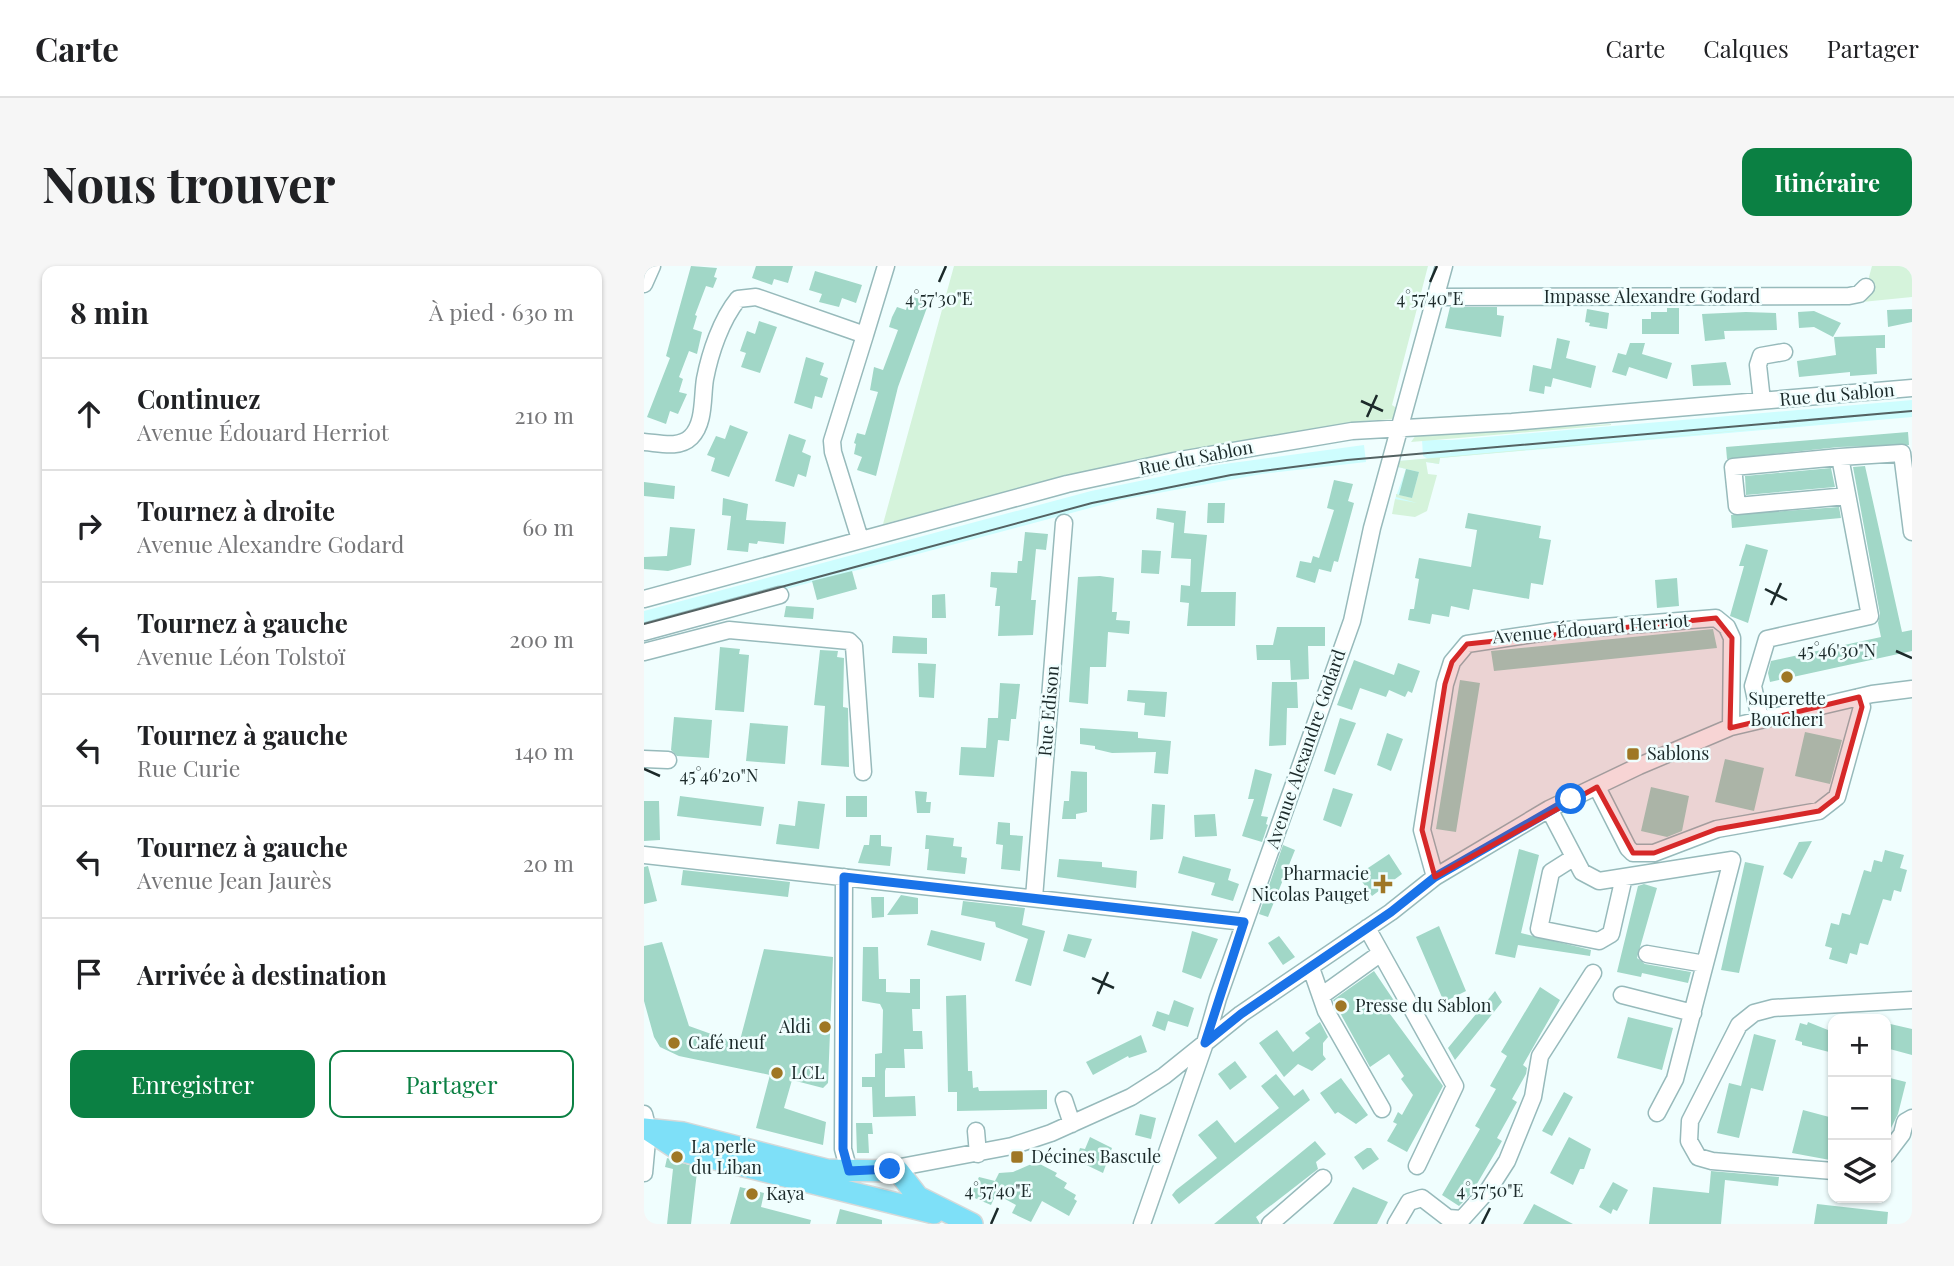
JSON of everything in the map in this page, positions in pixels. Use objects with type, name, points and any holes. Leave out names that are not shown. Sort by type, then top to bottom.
[{"type":"main road","points":[[645,1124],[827,1170],[890,1169],[903,1174],[908,1186],[926,1203],[962,1220]]},
{"type":"main road","points":[[645,1124],[679,1150],[962,1220]]},
{"type":"main road","points":[[886,1201],[902,1197],[908,1186]]},
{"type":"street","points":[[644,284],[652,266]]},
{"type":"street","points":[[860,539],[832,441],[886,266]]},
{"type":"street","name":"Avenue Alexandre Godard","points":[[1142,1224],[1244,922],[1352,621],[1372,527],[1444,266]]},
{"type":"street","name":"Impasse Alexandre Godard","points":[[1436,297],[1849,296],[1859,294],[1866,287]]},
{"type":"street","points":[[644,442],[676,445],[690,438],[699,423],[705,378],[727,313],[738,299],[756,297],[865,335]]},
{"type":"street","name":"Rue du Sablon","points":[[1762,401],[1758,365],[1761,356],[1784,352]]},
{"type":"street","name":"Rue du Sablon","points":[[644,598],[1067,484],[1174,461],[1352,431],[1401,426],[1512,422],[1912,388]]},
{"type":"street","points":[[1847,496],[1737,506],[1733,467],[1902,453],[1912,532]]},
{"type":"street","points":[[1760,719],[1753,686],[1767,639],[1870,616],[1840,457]]},
{"type":"street","name":"Rue Edison","points":[[1034,898],[1063,523]]},
{"type":"street","points":[[644,632],[780,595]]},
{"type":"street","name":"Avenue Édouard Herriot","points":[[1435,877],[1422,830],[1445,684],[1452,662],[1468,644],[1554,631],[1716,618],[1727,627],[1732,638],[1731,727]]},
{"type":"street","points":[[644,653],[729,629],[849,641],[854,646],[863,772]]},
{"type":"street","points":[[890,1169],[1012,1146],[1072,1124],[1131,1097],[1241,1014],[1311,968],[1435,877],[1549,809],[1597,786],[1731,727],[1858,697],[1912,689]]},
{"type":"street","points":[[1597,786],[1633,853],[1654,853],[1717,830],[1819,811],[1837,797],[1846,772],[1862,708],[1858,697]]},
{"type":"street","points":[[644,759],[668,761]]},
{"type":"street","points":[[1549,809],[1582,872],[1599,881],[1732,860],[1675,1079],[1657,1113]]},
{"type":"street","points":[[644,855],[1244,922]]},
{"type":"street","points":[[1573,858],[1551,873],[1539,929],[1599,941],[1611,934],[1624,877]]},
{"type":"street","points":[[844,877],[843,1149],[849,1171]]},
{"type":"street","points":[[1367,928],[1455,1086],[1417,1166]]},
{"type":"street","points":[[1321,996],[1381,953]]},
{"type":"street","points":[[1647,954],[1705,964]]},
{"type":"street","points":[[1311,968],[1326,1011],[1382,1109]]},
{"type":"street","points":[[1396,1224],[1409,1202],[1422,1198],[1448,1218],[1462,1219],[1489,1189],[1507,1161],[1533,1097],[1540,1056],[1593,973]]},
{"type":"street","points":[[1622,995],[1693,1013]]},
{"type":"street","points":[[1828,1170],[1698,1157],[1689,1141],[1690,1121],[1740,1025],[1754,1013],[1773,1008],[1912,1000]]},
{"type":"street","points":[[1064,1100],[1072,1124]]},
{"type":"street","points":[[1891,1148],[1902,1134],[1905,1122],[1912,1118]]},
{"type":"street","points":[[644,1173],[645,1124]]},
{"type":"street","points":[[976,1131],[978,1154]]},
{"type":"street","points":[[908,1186],[926,1164]]},
{"type":"street","points":[[1269,1224],[1322,1178]]},
{"type":"highlighted area","points":[[1716,618],[1732,638],[1730,728],[1859,697],[1862,707],[1846,772],[1837,797],[1819,811],[1717,829],[1654,853],[1633,853],[1597,787],[1435,877],[1422,830],[1445,684],[1452,662],[1467,644]]},
{"type":"shaded area","points":[[1912,400],[1912,417],[1440,458],[1439,464],[1426,462],[1416,505],[1395,499],[1406,469],[1398,467],[1399,461],[1428,459],[1423,456],[1422,440],[1452,440]]},
{"type":"shaded area","points":[[1364,445],[1366,462],[1262,474],[1120,500],[644,627],[644,611],[1091,491],[1217,465]]},
{"type":"green space","points":[[954,266],[1428,266],[1392,405],[1398,409],[1397,419],[1363,421],[1129,461],[883,524]]},
{"type":"green space","points":[[1872,266],[1912,266],[1912,297],[1862,302]]},
{"type":"green space","points":[[1912,415],[1440,458],[1439,464],[1426,462],[1428,474],[1437,475],[1427,511],[1415,517],[1392,514],[1395,499],[1417,503],[1396,497],[1396,494],[1412,498],[1419,472],[1398,467],[1399,461]]},
{"type":"green space","points":[[1611,425],[1411,442],[1416,435]]},
{"type":"building","points":[[691,266],[717,268],[714,277],[717,278],[713,288],[706,286],[695,315],[697,316],[693,329],[702,332],[697,354],[689,351],[679,377],[683,379],[679,392],[687,394],[678,414],[670,411],[666,424],[647,417],[670,358],[666,356]]},
{"type":"building","points":[[756,266],[793,266],[788,283],[774,279],[772,285],[752,278]]},
{"type":"building","points":[[815,271],[862,285],[856,303],[842,298],[839,307],[819,302],[822,294],[809,290]]},
{"type":"building","points":[[910,296],[929,302],[898,387],[876,476],[857,470],[862,457],[854,454],[854,443],[857,433],[865,435],[878,392],[870,390],[874,367],[883,370],[898,330],[889,327],[892,317],[897,307],[906,310]]},
{"type":"building","points":[[1450,307],[1497,307],[1497,315],[1504,316],[1501,337],[1445,328]]},
{"type":"building","points":[[1667,308],[1679,308],[1679,334],[1642,334],[1642,319],[1651,319],[1651,312],[1667,312]]},
{"type":"building","points":[[1587,309],[1609,313],[1607,329],[1589,326],[1590,323],[1585,322]]},
{"type":"building","points":[[1912,309],[1912,322],[1888,327],[1887,310]]},
{"type":"building","points":[[1814,311],[1841,323],[1833,337],[1814,327],[1799,328],[1798,312]]},
{"type":"building","points":[[1776,313],[1777,330],[1724,331],[1725,339],[1705,341],[1702,314]]},
{"type":"building","points":[[759,321],[777,327],[760,373],[741,367],[746,353],[740,351],[747,331],[755,334]]},
{"type":"building","points":[[1885,335],[1885,348],[1876,348],[1877,374],[1850,376],[1850,372],[1799,377],[1797,361],[1836,355],[1834,337]]},
{"type":"building","points":[[1557,338],[1570,341],[1566,358],[1596,366],[1591,388],[1553,378],[1551,387],[1545,386],[1544,394],[1529,391],[1533,365],[1551,369]]},
{"type":"building","points":[[1630,343],[1645,343],[1642,354],[1672,363],[1667,379],[1629,367],[1626,376],[1612,372],[1618,353],[1626,355]]},
{"type":"building","points":[[806,357],[824,363],[820,375],[828,378],[822,398],[815,396],[812,409],[794,403]]},
{"type":"building","points":[[1726,362],[1731,385],[1693,386],[1691,365]]},
{"type":"building","points":[[730,425],[748,432],[729,477],[711,471],[715,458],[707,455],[716,436],[725,439]]},
{"type":"building","points":[[1908,432],[1909,445],[1839,447],[1727,459],[1726,447]]},
{"type":"building","points":[[789,434],[806,440],[802,452],[811,456],[806,477],[798,474],[794,487],[775,481]]},
{"type":"building","points":[[1865,466],[1902,632],[1912,630],[1912,651],[1770,682],[1768,673],[1771,661],[1881,637],[1878,623],[1880,614],[1853,467]]},
{"type":"building","points":[[1831,468],[1835,487],[1746,495],[1745,476]]},
{"type":"building","points":[[1406,469],[1419,472],[1412,498],[1399,495]]},
{"type":"building","points":[[1334,480],[1353,484],[1348,501],[1354,503],[1338,562],[1334,561],[1331,572],[1319,569],[1315,583],[1296,577],[1300,561],[1311,563],[1313,556],[1319,558],[1334,510],[1327,508]]},
{"type":"building","points":[[644,482],[675,486],[674,499],[644,496]]},
{"type":"building","points":[[723,498],[748,504],[746,520],[786,522],[784,544],[758,541],[757,544],[749,543],[748,552],[727,550],[731,516],[722,515]]},
{"type":"building","points":[[1208,503],[1225,503],[1224,523],[1207,523]]},
{"type":"building","points":[[1839,507],[1841,518],[1732,528],[1731,515]]},
{"type":"building","points":[[1157,508],[1186,511],[1184,533],[1207,535],[1201,592],[1236,592],[1235,626],[1187,626],[1189,603],[1180,602],[1181,585],[1190,586],[1191,559],[1171,558],[1174,523],[1156,519]]},
{"type":"building","points":[[1468,513],[1541,526],[1539,538],[1551,540],[1543,585],[1531,583],[1529,599],[1473,589],[1469,610],[1451,606],[1449,617],[1432,614],[1430,624],[1408,620],[1410,609],[1414,609],[1419,558],[1471,567],[1477,530],[1465,528]]},
{"type":"building","points":[[670,527],[695,529],[691,565],[668,571],[644,569],[644,557],[667,556]]},
{"type":"building","points":[[1025,532],[1048,534],[1046,550],[1036,549],[1031,600],[1036,600],[1033,635],[998,636],[1000,606],[995,606],[997,588],[990,587],[991,572],[1017,573],[1018,561],[1022,561]]},
{"type":"building","points":[[1746,544],[1768,550],[1748,623],[1730,616],[1744,566],[1739,566]]},
{"type":"building","points":[[1142,550],[1161,551],[1159,574],[1141,573]]},
{"type":"building","points":[[852,571],[857,589],[817,600],[812,581]]},
{"type":"building","points":[[1078,577],[1114,578],[1112,612],[1117,612],[1116,620],[1130,621],[1129,634],[1108,632],[1106,667],[1090,667],[1088,704],[1069,702]]},
{"type":"building","points":[[1677,578],[1679,606],[1657,608],[1655,580]]},
{"type":"building","points":[[945,594],[946,618],[932,618],[932,595]]},
{"type":"building","points":[[786,606],[814,608],[813,619],[784,617]]},
{"type":"building","points":[[1277,627],[1325,627],[1325,646],[1308,646],[1309,679],[1291,680],[1290,660],[1257,660],[1256,645],[1273,645]]},
{"type":"building","points":[[1713,629],[1717,648],[1494,671],[1491,651]]},
{"type":"building","points":[[893,636],[927,638],[927,654],[892,653]]},
{"type":"building","points":[[720,647],[740,649],[739,654],[749,655],[744,712],[715,710]]},
{"type":"building","points":[[820,650],[838,651],[837,657],[844,658],[843,707],[848,708],[849,767],[821,765],[825,706],[814,705]]},
{"type":"building","points":[[1354,660],[1394,675],[1398,663],[1420,671],[1412,693],[1408,691],[1405,697],[1389,690],[1386,697],[1360,688],[1352,710],[1337,705]]},
{"type":"building","points":[[918,663],[936,664],[934,698],[919,697]]},
{"type":"building","points":[[1460,680],[1480,683],[1456,832],[1436,829]]},
{"type":"building","points":[[1272,682],[1297,682],[1298,708],[1287,708],[1286,745],[1269,746]]},
{"type":"building","points":[[1000,683],[1020,684],[1016,719],[1011,719],[1009,741],[998,740],[994,777],[959,775],[961,747],[986,748],[988,718],[998,718]]},
{"type":"building","points":[[1128,690],[1167,692],[1165,717],[1144,715],[1145,703],[1127,701]]},
{"type":"building","points":[[674,717],[712,720],[709,758],[677,756],[671,750]]},
{"type":"building","points":[[1340,718],[1356,723],[1335,775],[1324,771]]},
{"type":"building","points":[[750,723],[788,726],[785,764],[746,761]]},
{"type":"building","points":[[1080,728],[1138,732],[1138,738],[1171,741],[1168,774],[1154,773],[1156,752],[1112,753],[1095,749],[1095,746],[1080,744]]},
{"type":"building","points":[[1805,732],[1842,740],[1830,784],[1795,776]]},
{"type":"building","points":[[1387,733],[1403,739],[1391,771],[1377,765]]},
{"type":"building","points":[[1725,759],[1764,768],[1754,811],[1715,802]]},
{"type":"building","points":[[1255,769],[1272,774],[1261,816],[1268,817],[1262,842],[1242,836],[1254,799],[1248,799]]},
{"type":"building","points":[[1071,771],[1087,772],[1087,812],[1076,814],[1076,819],[1062,819],[1064,801],[1069,801]]},
{"type":"building","points":[[1651,787],[1689,796],[1682,831],[1667,837],[1641,831]]},
{"type":"building","points":[[1333,788],[1353,794],[1341,827],[1323,820]]},
{"type":"building","points":[[915,791],[927,792],[926,802],[931,802],[930,813],[917,813]]},
{"type":"building","points":[[680,796],[764,807],[761,826],[677,816]]},
{"type":"building","points":[[846,796],[867,796],[867,817],[846,817]]},
{"type":"building","points":[[644,801],[659,801],[660,840],[644,841]]},
{"type":"building","points":[[798,801],[825,804],[819,849],[776,844],[779,824],[795,826]]},
{"type":"building","points":[[1152,804],[1165,805],[1163,839],[1150,840]]},
{"type":"building","points":[[1215,814],[1217,836],[1195,837],[1194,815]]},
{"type":"building","points":[[998,822],[1010,823],[1010,835],[1023,836],[1020,871],[1001,869],[1003,845],[996,844]]},
{"type":"building","points":[[870,835],[881,835],[881,846],[892,847],[890,866],[858,863],[864,845],[869,845]]},
{"type":"building","points":[[926,835],[954,838],[953,846],[962,847],[961,857],[967,858],[965,874],[927,870],[929,849],[925,849]]},
{"type":"building","points":[[1812,841],[1792,879],[1783,874],[1799,842]]},
{"type":"building","points":[[1283,845],[1295,850],[1268,917],[1259,914]]},
{"type":"building","points":[[1519,849],[1539,855],[1521,933],[1591,950],[1590,956],[1518,945],[1515,958],[1495,954]]},
{"type":"building","points":[[1885,850],[1904,855],[1900,868],[1907,870],[1901,892],[1894,890],[1891,901],[1883,899],[1868,945],[1860,943],[1857,955],[1850,953],[1847,964],[1829,959],[1832,948],[1825,946],[1831,923],[1839,925],[1842,913],[1850,915],[1864,870],[1871,872],[1874,860],[1882,862]]},
{"type":"building","points":[[1389,854],[1402,874],[1372,896],[1361,880],[1366,877],[1362,872]]},
{"type":"building","points":[[1183,856],[1231,869],[1228,880],[1239,884],[1233,901],[1211,895],[1215,883],[1178,873]]},
{"type":"building","points":[[1059,859],[1102,862],[1102,867],[1137,871],[1136,888],[1057,877]]},
{"type":"building","points":[[1745,862],[1764,866],[1739,973],[1721,970]]},
{"type":"building","points":[[648,866],[657,901],[644,904],[644,867]]},
{"type":"building","points":[[683,870],[790,882],[788,897],[681,885]]},
{"type":"building","points":[[1644,884],[1657,888],[1637,958],[1645,964],[1691,972],[1688,983],[1642,973],[1641,977],[1617,972],[1638,886]]},
{"type":"building","points":[[901,895],[918,898],[918,914],[887,915]]},
{"type":"building","points":[[871,897],[884,897],[884,917],[872,918]]},
{"type":"building","points":[[963,901],[1025,908],[1022,925],[1045,931],[1031,986],[1015,981],[1028,939],[996,927],[995,922],[961,915]]},
{"type":"building","points":[[1439,926],[1466,991],[1444,1002],[1416,937]]},
{"type":"building","points":[[931,930],[985,943],[981,961],[927,945]]},
{"type":"building","points":[[1192,931],[1218,939],[1201,979],[1182,972]]},
{"type":"building","points":[[1068,934],[1092,939],[1085,958],[1063,951]]},
{"type":"building","points":[[1279,936],[1295,957],[1283,965],[1268,943]]},
{"type":"building","points":[[662,942],[689,1026],[739,1044],[764,949],[833,957],[828,1083],[823,1088],[792,1080],[784,1108],[826,1122],[823,1145],[756,1128],[770,1075],[679,1056],[660,1047],[654,1037],[644,1001],[644,946]]},
{"type":"building","points":[[863,947],[878,947],[879,979],[886,979],[886,992],[910,993],[910,979],[920,979],[920,1009],[912,1009],[913,1031],[922,1031],[923,1049],[904,1049],[905,1068],[886,1068],[885,1071],[885,1097],[915,1096],[916,1116],[873,1117],[872,1087],[862,1087],[862,1077],[875,1077],[875,1054],[882,1053],[883,1010],[880,1004],[862,1001]]},
{"type":"building","points":[[1374,971],[1399,1008],[1390,1014],[1443,1086],[1407,1152],[1387,1141],[1397,1124],[1393,1122],[1398,1112],[1402,1115],[1413,1095],[1401,1079],[1404,1076],[1389,1054],[1370,1067],[1333,1000]]},
{"type":"building","points":[[1540,987],[1560,1000],[1523,1065],[1527,1068],[1526,1074],[1512,1099],[1517,1102],[1497,1138],[1502,1141],[1471,1194],[1459,1206],[1442,1195],[1480,1129],[1475,1126],[1496,1089],[1490,1086],[1507,1056],[1501,1052]]},
{"type":"building","points":[[1495,991],[1502,1002],[1455,1060],[1448,1048]]},
{"type":"building","points":[[966,995],[968,1071],[972,1071],[973,1088],[978,1087],[979,1091],[1047,1090],[1047,1109],[957,1111],[957,1092],[948,1092],[946,996]]},
{"type":"building","points":[[1174,1000],[1194,1008],[1188,1027],[1168,1021],[1165,1031],[1152,1026],[1157,1011],[1169,1015]]},
{"type":"building","points":[[1628,1017],[1673,1028],[1662,1070],[1617,1058]]},
{"type":"building","points":[[1320,1022],[1328,1037],[1323,1043],[1323,1055],[1326,1059],[1312,1071],[1298,1064],[1284,1077],[1259,1043],[1277,1030],[1293,1052],[1310,1038],[1305,1033]]},
{"type":"building","points":[[1808,1022],[1828,1030],[1828,1052],[1802,1045],[1802,1042],[1795,1040],[1800,1023],[1807,1025]]},
{"type":"building","points":[[1891,1024],[1912,1029],[1912,1055],[1891,1049]]},
{"type":"building","points":[[1754,1034],[1776,1040],[1763,1091],[1751,1088],[1739,1138],[1717,1133],[1729,1083],[1741,1086]]},
{"type":"building","points":[[1141,1035],[1147,1052],[1129,1058],[1128,1056],[1093,1075],[1086,1062]]},
{"type":"building","points":[[1235,1061],[1247,1077],[1230,1090],[1218,1074]]},
{"type":"building","points":[[1276,1074],[1294,1096],[1303,1089],[1310,1100],[1179,1204],[1172,1195],[1176,1190],[1217,1158],[1198,1135],[1217,1120],[1235,1143],[1279,1108],[1261,1086]]},
{"type":"building","points":[[1341,1078],[1368,1115],[1356,1124],[1338,1112],[1335,1114],[1320,1093]]},
{"type":"building","points":[[1891,1078],[1906,1082],[1898,1114],[1891,1128]]},
{"type":"building","points":[[1564,1092],[1573,1097],[1552,1136],[1542,1131]]},
{"type":"building","points":[[1803,1110],[1828,1117],[1828,1160],[1792,1153]]},
{"type":"building","points":[[1140,1114],[1156,1118],[1151,1139],[1135,1135]]},
{"type":"building","points":[[856,1123],[872,1123],[873,1134],[868,1134],[869,1153],[857,1153]]},
{"type":"building","points":[[1090,1137],[1112,1148],[1103,1173],[1076,1160],[1080,1148],[1085,1149]]},
{"type":"building","points":[[1569,1137],[1591,1149],[1584,1169],[1580,1169],[1573,1185],[1550,1173]]},
{"type":"building","points":[[1315,1141],[1326,1154],[1316,1162],[1318,1169],[1256,1217],[1260,1224],[1214,1224]]},
{"type":"building","points":[[1371,1148],[1379,1159],[1363,1170],[1354,1157]]},
{"type":"building","points":[[667,1158],[701,1169],[697,1172],[691,1224],[667,1224],[673,1169],[665,1167]]},
{"type":"building","points":[[1036,1162],[1057,1173],[1055,1176],[1067,1183],[1064,1188],[1076,1195],[1074,1199],[1077,1201],[1069,1216],[1042,1201],[1031,1222],[1012,1213],[1016,1205],[996,1194],[991,1205],[970,1196],[979,1177],[995,1181],[999,1173],[1013,1172]]},
{"type":"building","points":[[1711,1171],[1779,1177],[1778,1186],[1725,1180],[1721,1224],[1649,1224],[1653,1187],[1709,1193]]},
{"type":"building","points":[[1613,1182],[1628,1190],[1617,1211],[1613,1209],[1611,1214],[1599,1207]]},
{"type":"building","points":[[740,1187],[764,1193],[761,1207],[811,1220],[810,1224],[730,1224]]},
{"type":"building","points":[[1353,1187],[1388,1202],[1377,1224],[1333,1224]]},
{"type":"building","points":[[1534,1204],[1573,1224],[1523,1224]]},
{"type":"building","points":[[1817,1204],[1888,1212],[1887,1224],[1814,1224]]},
{"type":"building","points":[[840,1209],[882,1220],[882,1224],[836,1224]]},
{"type":"tram line","points":[[644,624],[1092,503],[1231,475],[1347,460],[1912,411]]},
{"type":"place","name":"Superette Boucheri","points":[[1787,677]]},
{"type":"place","name":"Sablons","points":[[1633,754]]},
{"type":"place","name":"Pharmacie Nicolas Pauget","points":[[1383,884]]},
{"type":"place","name":"Presse du Sablon","points":[[1341,1006]]},
{"type":"place","name":"Aldi","points":[[825,1027]]},
{"type":"place","name":"Café neuf","points":[[674,1043]]},
{"type":"place","name":"LCL","points":[[777,1073]]},
{"type":"place","name":"La perle du Liban","points":[[677,1157]]},
{"type":"place","name":"Décines Bascule","points":[[1017,1157]]},
{"type":"place","name":"Kaya","points":[[752,1194]]},
{"type":"route","points":[[890,1169],[849,1171],[843,1149],[844,877],[1244,922],[1205,1043],[1241,1014],[1391,912],[1435,877],[1549,809],[1571,799]]}]
